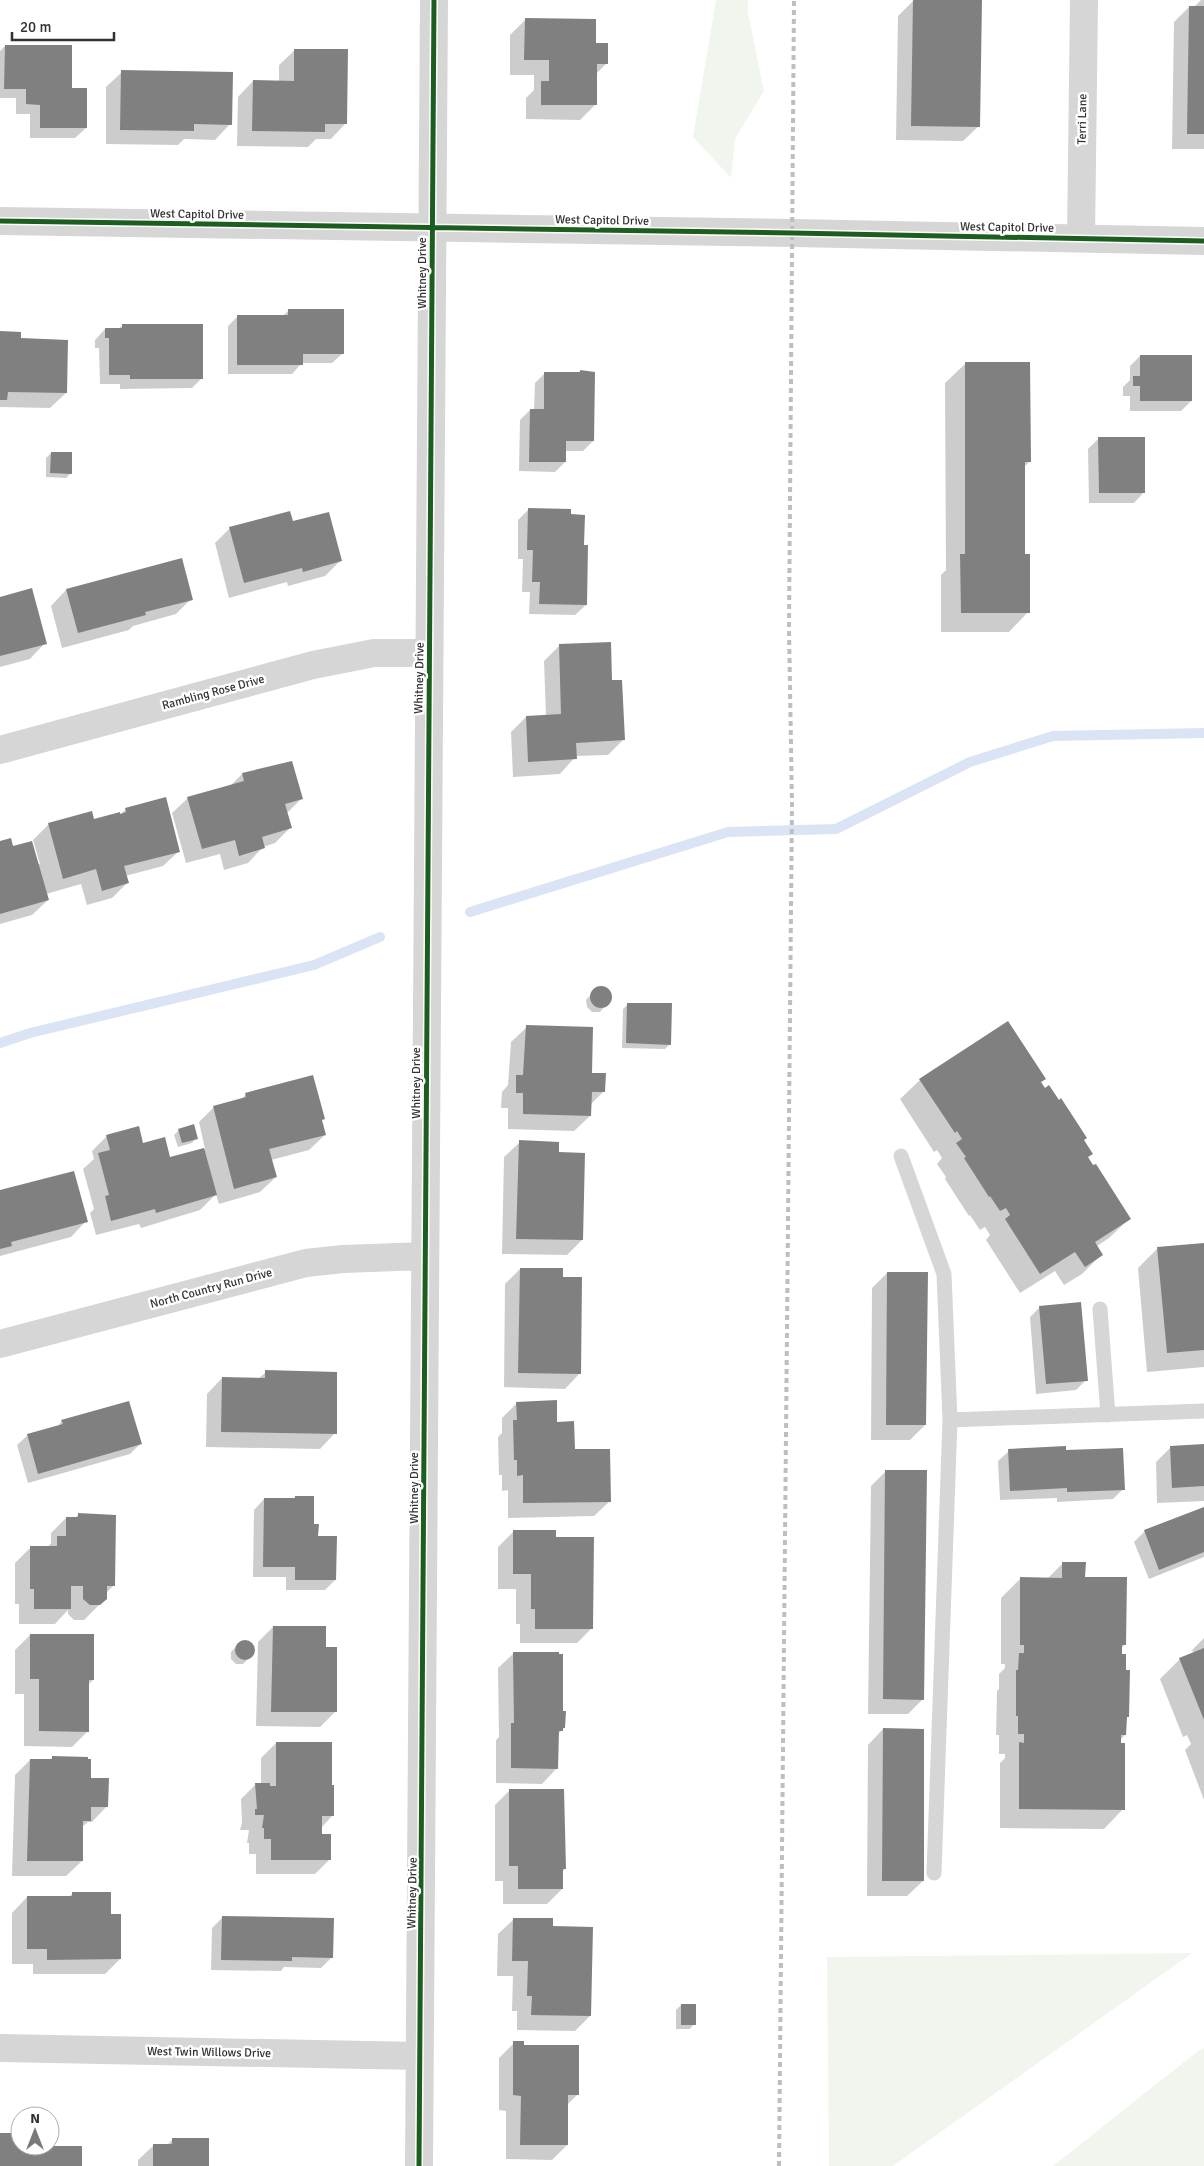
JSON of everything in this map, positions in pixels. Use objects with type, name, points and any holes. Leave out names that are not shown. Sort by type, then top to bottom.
[{"type":"street","name":"Whitney Drive","points":[[419,2166],[434,0]]},
{"type":"street","name":"Terri Lane","points":[[1081,238],[1084,0]]},
{"type":"street","name":"West Capitol Drive","points":[[0,221],[1204,241]]},
{"type":"street","name":"Rambling Rose Drive","points":[[0,750],[313,665],[374,653],[429,653]]},
{"type":"street","name":"North Country Run Drive","points":[[0,1344],[306,1262],[425,1256]]},
{"type":"street","name":"West Twin Willows Drive","points":[[0,2048],[419,2056]]},
{"type":"lane","points":[[901,1156],[944,1274],[950,1420],[934,1873]]},
{"type":"lane","points":[[1100,1308],[1108,1415]]},
{"type":"lane","points":[[950,1420],[1204,1411]]},
{"type":"shaded area","points":[[716,0],[748,0],[748,13],[764,91],[735,139],[731,178],[693,137]]},
{"type":"shaded area","points":[[1192,1953],[893,2166],[829,2166],[827,1957]]},
{"type":"shaded area","points":[[1204,2048],[1204,2166],[1053,2166],[1198,2051]]},
{"type":"building","points":[[913,0],[982,0],[980,127],[911,126]]},
{"type":"building","points":[[1189,6],[1204,6],[1204,134],[1187,134]]},
{"type":"building","points":[[525,18],[596,19],[596,43],[608,43],[608,64],[597,64],[597,105],[541,105],[541,81],[549,81],[549,60],[524,60]]},
{"type":"building","points":[[5,45],[72,45],[72,88],[87,88],[87,128],[40,128],[40,105],[26,104],[26,89],[4,89]]},
{"type":"building","points":[[294,49],[348,49],[347,124],[325,124],[325,132],[252,131],[253,80],[294,81]]},
{"type":"building","points":[[121,70],[233,72],[232,125],[194,124],[194,131],[120,130]]},
{"type":"building","points":[[288,309],[344,309],[344,354],[303,354],[303,365],[237,365],[237,315],[288,315]]},
{"type":"building","points":[[122,324],[203,324],[203,379],[130,379],[130,375],[109,375],[109,338],[105,338],[105,328],[122,328]]},
{"type":"building","points":[[0,331],[21,332],[21,338],[68,340],[67,393],[8,392],[7,400],[0,400]]},
{"type":"building","points":[[1140,355],[1192,355],[1192,401],[1140,401],[1140,386],[1133,386],[1133,376],[1140,376]]},
{"type":"building","points":[[965,362],[1030,362],[1031,462],[1025,462],[1025,554],[1030,554],[1030,613],[961,613],[960,554],[965,554]]},
{"type":"building","points":[[580,370],[595,372],[594,441],[566,441],[566,462],[529,462],[530,409],[544,409],[544,372],[580,372]]},
{"type":"building","points":[[1098,437],[1145,437],[1145,493],[1099,493]]},
{"type":"building","points":[[51,452],[72,452],[72,474],[50,473]]},
{"type":"building","points":[[528,508],[571,509],[571,514],[585,515],[584,545],[588,545],[587,605],[539,604],[540,582],[532,582],[533,550],[527,550]]},
{"type":"building","points":[[290,511],[293,521],[329,512],[342,561],[303,572],[302,568],[244,583],[229,527]]},
{"type":"building","points":[[182,558],[193,600],[145,612],[146,615],[78,633],[66,589]]},
{"type":"building","points":[[32,588],[47,644],[0,656],[0,597]]},
{"type":"building","points":[[611,642],[612,680],[622,680],[625,740],[576,743],[577,759],[528,762],[526,716],[561,714],[559,644]]},
{"type":"building","points":[[292,761],[303,799],[285,804],[292,828],[262,837],[265,848],[239,856],[235,840],[202,849],[187,797],[244,781],[242,773]]},
{"type":"building","points":[[166,797],[180,852],[124,866],[129,883],[102,891],[96,869],[63,879],[48,823],[92,811],[94,819],[120,812],[120,814],[126,812],[125,808]]},
{"type":"building","points":[[11,838],[13,846],[32,841],[49,900],[0,914],[0,841]]},
{"type":"building","points":[[601,986],[609,989],[612,997],[609,1005],[601,1008],[593,1005],[590,997],[593,989]]},
{"type":"building","points":[[627,1003],[672,1003],[671,1045],[626,1043]]},
{"type":"building","points":[[1008,1021],[1046,1079],[1041,1082],[1045,1088],[1049,1085],[1059,1100],[1061,1098],[1087,1138],[1084,1140],[1093,1154],[1088,1157],[1093,1165],[1096,1164],[1131,1219],[1095,1242],[1103,1255],[1085,1267],[1075,1252],[1040,1274],[1005,1219],[1010,1215],[1006,1208],[1000,1211],[989,1197],[956,1143],[962,1139],[957,1131],[955,1133],[919,1079]]},
{"type":"building","points":[[526,1025],[593,1027],[592,1073],[606,1073],[605,1092],[592,1092],[591,1116],[523,1114],[523,1093],[516,1093],[516,1075],[523,1075]]},
{"type":"building","points":[[313,1075],[325,1119],[322,1120],[326,1135],[269,1149],[277,1177],[234,1189],[213,1106],[246,1097],[245,1093]]},
{"type":"building","points":[[194,1124],[198,1139],[182,1143],[178,1129]]},
{"type":"building","points":[[139,1126],[143,1143],[165,1137],[170,1157],[204,1148],[217,1195],[156,1213],[155,1209],[111,1221],[105,1196],[109,1195],[98,1153],[110,1150],[106,1135]]},
{"type":"building","points":[[519,1140],[559,1142],[559,1152],[585,1153],[583,1240],[516,1239]]},
{"type":"building","points":[[74,1171],[88,1222],[11,1242],[12,1246],[0,1249],[0,1190]]},
{"type":"building","points":[[1204,1243],[1204,1350],[1167,1353],[1157,1247]]},
{"type":"building","points":[[520,1268],[563,1268],[563,1277],[582,1277],[581,1374],[518,1373]]},
{"type":"building","points":[[887,1272],[928,1272],[926,1425],[886,1425]]},
{"type":"building","points":[[1081,1302],[1088,1381],[1046,1384],[1039,1306]]},
{"type":"building","points":[[265,1370],[337,1372],[337,1434],[221,1432],[222,1377],[265,1378]]},
{"type":"building","points":[[557,1400],[557,1422],[574,1421],[575,1449],[610,1449],[611,1502],[523,1503],[523,1475],[517,1476],[517,1460],[514,1460],[513,1420],[517,1420],[516,1402]]},
{"type":"building","points":[[129,1401],[142,1444],[38,1474],[27,1434],[63,1424],[61,1420]]},
{"type":"building","points":[[1204,1444],[1204,1486],[1172,1488],[1170,1446]]},
{"type":"building","points":[[1066,1446],[1066,1450],[1123,1448],[1125,1490],[1067,1492],[1067,1488],[1010,1491],[1008,1449]]},
{"type":"building","points":[[885,1470],[927,1470],[924,1700],[883,1699]]},
{"type":"building","points":[[295,1496],[314,1496],[314,1524],[319,1524],[318,1536],[337,1536],[336,1580],[295,1580],[295,1567],[263,1567],[264,1498],[295,1498]]},
{"type":"building","points":[[1204,1507],[1204,1552],[1159,1570],[1144,1530]]},
{"type":"building","points":[[78,1513],[116,1515],[115,1586],[107,1586],[107,1599],[100,1605],[90,1605],[83,1599],[83,1586],[71,1586],[71,1609],[34,1609],[34,1589],[30,1589],[30,1546],[57,1546],[57,1536],[66,1536],[66,1517],[78,1517]]},
{"type":"building","points":[[513,1530],[556,1530],[556,1537],[594,1537],[593,1629],[535,1629],[535,1609],[531,1609],[531,1574],[513,1574]]},
{"type":"building","points":[[1062,1562],[1086,1562],[1085,1577],[1127,1577],[1126,1645],[1122,1645],[1122,1654],[1126,1654],[1126,1670],[1130,1670],[1129,1717],[1127,1717],[1126,1735],[1121,1735],[1121,1743],[1125,1743],[1125,1810],[1019,1809],[1019,1742],[1024,1743],[1024,1734],[1018,1734],[1018,1716],[1016,1716],[1016,1670],[1018,1670],[1019,1653],[1024,1653],[1024,1645],[1020,1645],[1020,1577],[1062,1578]]},
{"type":"building","points":[[273,1626],[326,1626],[326,1647],[337,1647],[337,1712],[271,1712]]},
{"type":"building","points":[[30,1634],[94,1634],[94,1680],[89,1680],[89,1732],[39,1731],[39,1679],[30,1679]]},
{"type":"building","points":[[245,1640],[252,1643],[255,1650],[252,1657],[245,1660],[238,1657],[235,1650],[238,1643]]},
{"type":"building","points":[[1204,1648],[1204,1720],[1179,1658]]},
{"type":"building","points":[[513,1652],[559,1652],[559,1654],[563,1654],[563,1711],[566,1711],[565,1728],[563,1728],[563,1731],[559,1731],[558,1769],[511,1768],[511,1723],[514,1723]]},
{"type":"building","points":[[883,1728],[924,1729],[924,1881],[882,1881]]},
{"type":"building","points":[[276,1742],[332,1742],[334,1816],[322,1816],[322,1834],[331,1834],[331,1860],[271,1860],[271,1839],[264,1839],[264,1828],[262,1828],[264,1815],[255,1815],[255,1809],[257,1809],[255,1783],[270,1783],[270,1786],[276,1786]]},
{"type":"building","points":[[52,1756],[88,1757],[88,1759],[91,1759],[91,1778],[109,1778],[108,1807],[91,1807],[91,1821],[83,1821],[83,1861],[27,1861],[30,1759],[52,1759]]},
{"type":"building","points":[[509,1789],[564,1789],[566,1869],[563,1869],[563,1889],[518,1889],[518,1866],[509,1866]]},
{"type":"building","points":[[72,1892],[111,1892],[111,1914],[121,1914],[121,1959],[47,1960],[47,1949],[27,1949],[27,1896],[72,1896]]},
{"type":"building","points":[[222,1916],[334,1918],[333,1958],[292,1957],[292,1961],[221,1960]]},
{"type":"building","points":[[513,1918],[553,1918],[553,1926],[593,1927],[591,2016],[531,2015],[532,1996],[527,1996],[528,1961],[512,1961]]},
{"type":"building","points":[[681,2004],[696,2004],[696,2025],[681,2025]]},
{"type":"building","points":[[513,2041],[524,2041],[524,2045],[579,2045],[579,2095],[568,2095],[568,2145],[520,2145],[521,2096],[513,2095]]},
{"type":"building","points":[[0,2133],[10,2133],[10,2156],[60,2156],[60,2146],[82,2146],[82,2166],[0,2166]]},
{"type":"building","points":[[172,2138],[209,2138],[209,2166],[153,2166],[153,2144],[172,2144]]},
{"type":"waterway","points":[[470,912],[728,832],[836,829],[970,762],[1053,736],[1204,733]]},
{"type":"waterway","points":[[0,1043],[30,1033],[314,965],[380,937]]},
{"type":"railway","points":[[779,2166],[792,804],[789,628],[794,0]]},
{"type":"cycle path","points":[[419,2166],[434,0]]},
{"type":"cycle path","points":[[0,221],[1204,241]]}]
